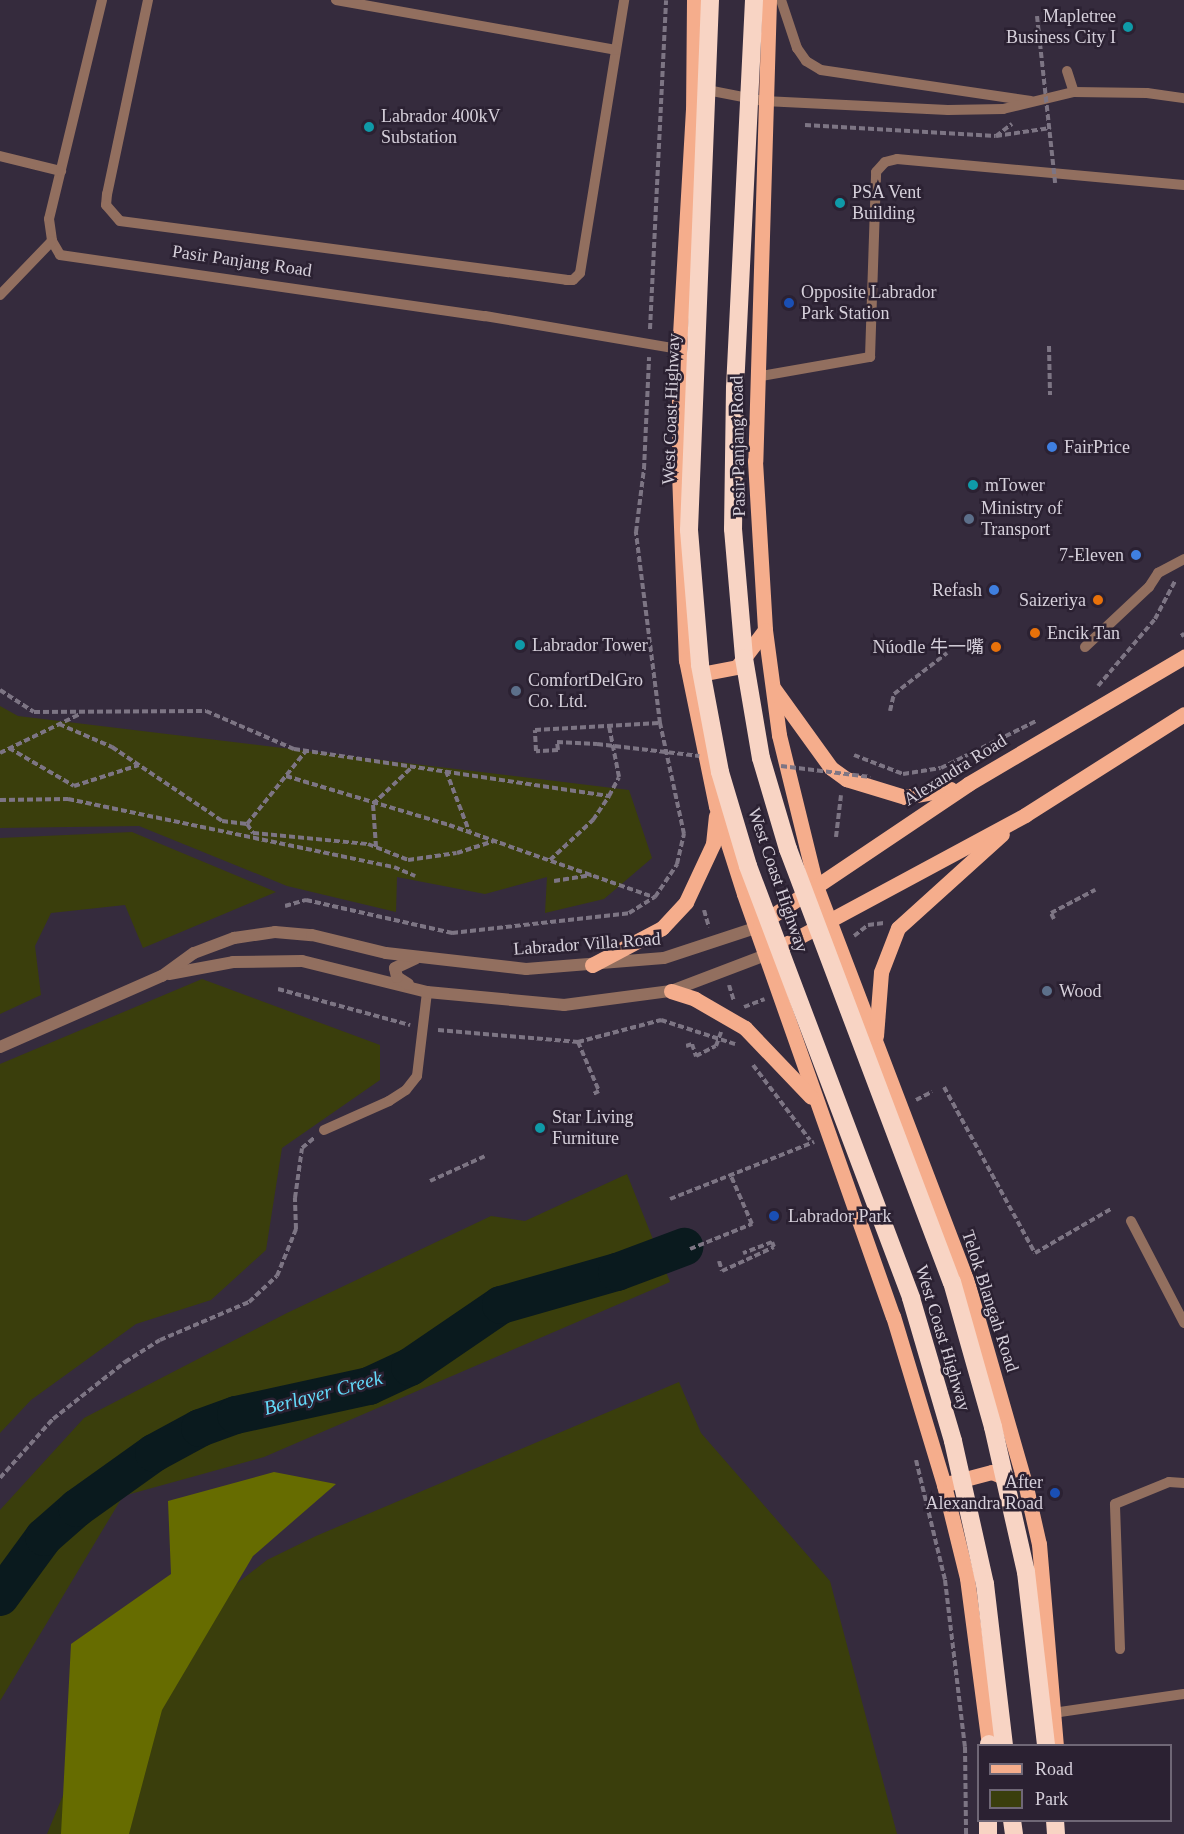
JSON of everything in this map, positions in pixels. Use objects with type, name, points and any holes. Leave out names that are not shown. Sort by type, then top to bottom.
[{"type":"highway","name":"West Coast Highway","points":[[710,0],[689,530],[700,665],[720,772],[748,866],[910,1298],[953,1441],[985,1584],[993,1744]]},
{"type":"highway","name":"West Coast Highway","points":[[754,0],[735,387],[734,529],[744,658],[761,758],[788,849],[955,1293],[993,1427],[1026,1572],[1046,1744]]},
{"type":"main road","points":[[694,0],[693,87],[679,349],[679,472],[690,676],[716,806],[755,928],[893,1316],[944,1485],[967,1578],[993,1744]]},
{"type":"main road","name":"Pasir Panjang Road","points":[[768,0],[755,461],[765,630],[771,684],[785,766],[816,886]]},
{"type":"main road","points":[[690,676],[737,667],[765,630]]},
{"type":"main road","name":"Alexandra Road","points":[[755,928],[968,784],[1184,657]]},
{"type":"main road","points":[[771,684],[831,768],[846,779],[905,797],[929,795],[968,784]]},
{"type":"main road","points":[[766,955],[1025,815],[1184,714]]},
{"type":"main road","points":[[592,965],[662,928],[686,902],[713,844],[716,806]]},
{"type":"main road","points":[[876,1041],[881,972],[898,928],[1025,815]]},
{"type":"main road","name":"Telok Blangah Road","points":[[816,886],[966,1278],[1026,1487],[1039,1544],[1056,1744]]},
{"type":"main road","points":[[671,992],[694,999],[746,1028],[786,1066],[819,1107]]},
{"type":"main road","points":[[944,1485],[992,1472],[1026,1487]]},
{"type":"street","name":"Labrador Villa Road","points":[[0,1047],[162,976],[194,953],[234,938],[275,932],[312,935],[417,958],[526,969],[664,958],[755,928]]},
{"type":"street","name":"Labrador Villa Road","points":[[162,976],[272,959],[302,961],[422,990],[564,1005],[671,992],[766,955]]},
{"type":"street","points":[[417,958],[395,968],[397,977],[422,990]]},
{"type":"lane","name":"Pasir Panjang Road","points":[[102,0],[49,219],[52,241],[60,255],[485,316],[649,342],[679,349]]},
{"type":"lane","points":[[148,0],[106,194],[106,205],[120,221],[566,280],[573,280],[580,273],[624,0]]},
{"type":"lane","points":[[336,0],[616,50]]},
{"type":"lane","points":[[781,0],[797,48],[806,61],[821,70],[904,79],[1040,102]]},
{"type":"lane","points":[[1067,71],[1074,92]]},
{"type":"lane","points":[[693,87],[764,101],[948,110],[1003,109],[1040,102],[1074,92],[1147,93],[1184,98]]},
{"type":"lane","points":[[0,156],[61,171]]},
{"type":"lane","points":[[756,377],[870,357],[876,172],[885,162],[897,159],[1184,185]]},
{"type":"lane","points":[[0,295],[52,241]]},
{"type":"lane","points":[[1084,647],[1149,587],[1158,573],[1183,559]]},
{"type":"lane","points":[[324,1130],[406,1090],[417,1076],[423,1028],[422,990]]},
{"type":"lane","points":[[1131,1221],[1184,1323]]},
{"type":"lane","points":[[1120,1649],[1115,1504],[1170,1482],[1184,1483]]},
{"type":"lane","points":[[1053,1713],[1184,1694]]},
{"type":"path","points":[[285,906],[306,900],[452,933],[629,913],[655,897],[677,864],[684,834],[660,723],[636,532],[644,469],[666,0]]},
{"type":"path","points":[[1037,16],[1055,183]]},
{"type":"path","points":[[805,125],[996,136],[1050,128]]},
{"type":"path","points":[[1049,346],[1050,395]]},
{"type":"path","points":[[1087,693],[1097,687],[1155,619],[1183,559]]},
{"type":"path","points":[[890,711],[894,694],[947,653]]},
{"type":"path","points":[[0,690],[34,712],[206,711],[306,751],[609,796]]},
{"type":"path","points":[[0,753],[81,713]]},
{"type":"path","points":[[854,755],[903,774],[941,768],[1046,716]]},
{"type":"path","points":[[558,750],[536,751],[535,730],[660,723]]},
{"type":"path","points":[[59,724],[112,747],[222,821],[247,824],[253,833],[376,847],[408,860],[457,853],[494,840]]},
{"type":"path","points":[[550,860],[593,819],[619,777],[609,726]]},
{"type":"path","points":[[9,748],[74,786],[139,765]]},
{"type":"path","points":[[247,824],[306,751]]},
{"type":"path","points":[[376,847],[373,804],[412,766]]},
{"type":"path","points":[[446,771],[469,832]]},
{"type":"path","points":[[286,776],[494,840],[655,897]]},
{"type":"path","points":[[836,837],[843,789]]},
{"type":"path","points":[[0,800],[68,799],[394,867],[415,876]]},
{"type":"path","points":[[554,880],[593,875]]},
{"type":"path","points":[[1054,919],[1051,913],[1095,890]]},
{"type":"path","points":[[278,989],[423,1028],[578,1042],[662,1020],[738,1045]]},
{"type":"path","points":[[686,1046],[692,1044],[696,1056],[717,1046],[718,1040]]},
{"type":"path","points":[[578,1042],[599,1091],[593,1094]]},
{"type":"path","points":[[752,1063],[812,1143],[817,1154]]},
{"type":"path","points":[[944,1087],[1035,1253],[1111,1209]]},
{"type":"path","points":[[0,1478],[53,1419],[124,1362],[160,1340],[249,1302],[277,1276],[296,1228],[295,1198],[302,1148],[324,1130]]},
{"type":"path","points":[[670,1199],[831,1137]]},
{"type":"path","points":[[430,1181],[484,1156]]},
{"type":"path","points":[[690,1249],[752,1224],[730,1174]]},
{"type":"path","points":[[719,1261],[722,1270],[774,1247],[772,1242],[743,1253]]},
{"type":"path","points":[[914,1455],[945,1580],[965,1747],[966,1834]]},
{"type":"green space","points":[[0,706],[18,716],[629,790],[652,858],[604,899],[545,913],[547,877],[485,894],[397,877],[396,912],[287,886],[139,826],[0,828]]},
{"type":"green space","points":[[132,832],[276,892],[143,948],[125,905],[51,913],[35,946],[41,995],[0,1014],[0,838]]},
{"type":"green space","points":[[202,979],[380,1045],[380,1080],[282,1148],[266,1250],[211,1300],[136,1324],[31,1400],[0,1433],[0,1064]]},
{"type":"green space","points":[[627,1174],[670,1282],[264,1457],[123,1496],[0,1701],[0,1510],[84,1418],[287,1313],[491,1216],[525,1221]]},
{"type":"green space","points":[[679,1382],[701,1433],[830,1581],[897,1834],[47,1834],[70,1778],[193,1618],[267,1560],[316,1536]]},
{"type":"shaded area","points":[[274,1472],[336,1484],[253,1556],[162,1710],[129,1834],[61,1834],[71,1644],[171,1574],[168,1501]]},
{"type":"waterway","name":"Berlayer Creek","points":[[0,1597],[44,1537],[77,1508],[154,1453],[200,1428],[236,1415],[369,1386],[410,1367],[501,1305],[617,1272],[684,1247]]},
{"type":"place","name":"Mapletree Business City I","points":[[1128,27]]},
{"type":"place","name":"Labrador 400kV Substation","points":[[369,127]]},
{"type":"place","name":"PSA Vent Building","points":[[840,203]]},
{"type":"place","name":"Opposite Labrador Park Station","points":[[789,303]]},
{"type":"place","name":"FairPrice","points":[[1052,447]]},
{"type":"place","name":"mTower","points":[[973,485]]},
{"type":"place","name":"Ministry of Transport","points":[[969,519]]},
{"type":"place","name":"7-Eleven","points":[[1136,555]]},
{"type":"place","name":"Refash","points":[[994,590]]},
{"type":"place","name":"Saizeriya","points":[[1098,600]]},
{"type":"place","name":"Encik Tan","points":[[1035,633]]},
{"type":"place","name":"Labrador Tower","points":[[520,645]]},
{"type":"place","name":"Núodle 牛一嘴","points":[[996,647]]},
{"type":"place","name":"ComfortDelGro Co. Ltd.","points":[[516,691]]},
{"type":"place","name":"Wood","points":[[1047,991]]},
{"type":"place","name":"Star Living Furniture","points":[[540,1128]]},
{"type":"place","name":"Labrador Park","points":[[774,1216]]},
{"type":"place","name":"After Alexandra Road","points":[[1055,1493]]}]
